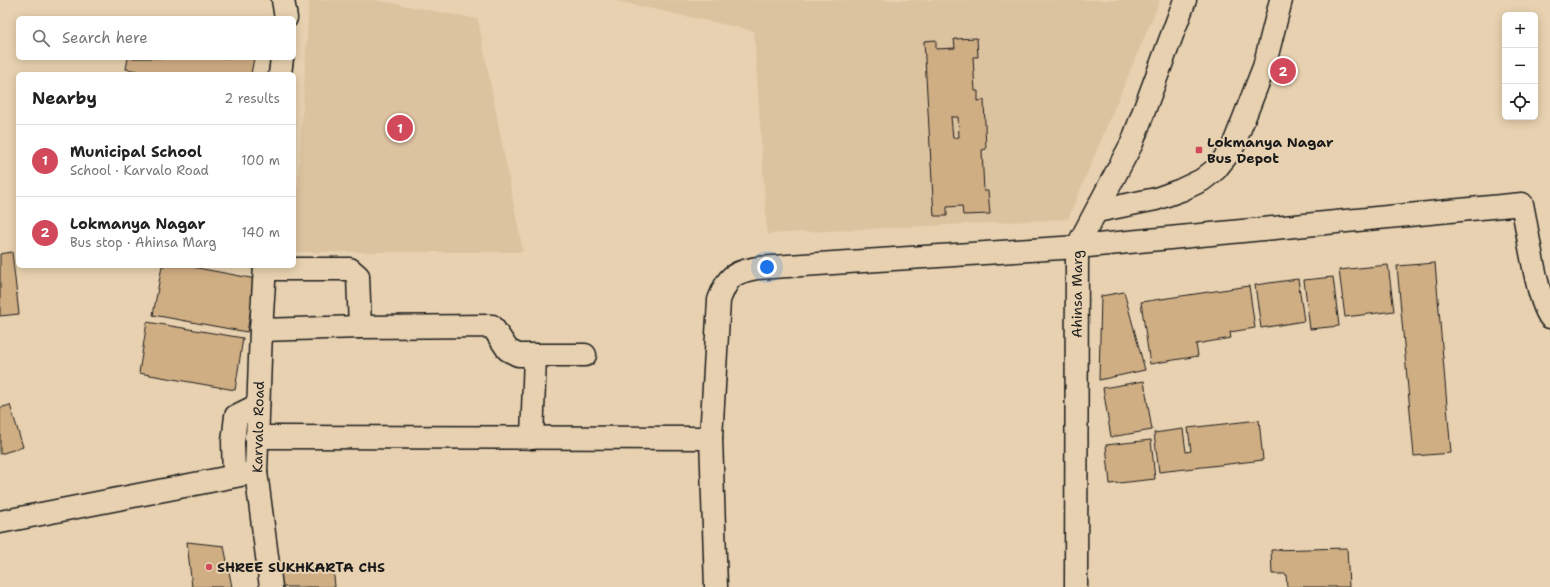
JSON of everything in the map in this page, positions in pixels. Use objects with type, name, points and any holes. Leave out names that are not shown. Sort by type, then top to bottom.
[{"type":"street","points":[[284,0],[286,16]]},
{"type":"street","name":"Ahinsa Marg","points":[[1076,587],[1077,247],[1132,143],[1185,0]]},
{"type":"street","points":[[1097,211],[1156,199],[1181,190],[1202,180],[1216,169],[1232,149],[1256,90],[1264,67],[1281,0]]},
{"type":"street","points":[[280,72],[282,60]]},
{"type":"street","points":[[716,587],[711,438],[719,300],[726,282],[731,276],[740,271],[764,268],[1077,247],[1522,204],[1539,287],[1550,317]]},
{"type":"street","name":"Karvalo Road","points":[[265,268],[256,437],[256,472],[271,587]]},
{"type":"street","points":[[296,268],[350,269],[358,276],[360,327]]},
{"type":"street","points":[[261,330],[360,327],[492,326],[508,350],[518,355],[585,355]]},
{"type":"street","points":[[532,438],[535,356]]},
{"type":"street","points":[[234,476],[233,442],[236,416],[258,405]]},
{"type":"street","points":[[256,437],[711,438]]},
{"type":"street","points":[[0,522],[256,472]]},
{"type":"shaded area","points":[[309,0],[375,0],[478,19],[523,252],[296,252],[296,218]]},
{"type":"shaded area","points":[[611,0],[1160,0],[1068,219],[767,234],[754,31]]},
{"type":"building","points":[[977,38],[978,57],[973,57],[975,91],[978,91],[978,101],[984,100],[986,149],[982,150],[984,191],[988,191],[990,214],[963,215],[962,206],[947,207],[947,216],[934,216],[924,41],[936,40],[936,49],[955,48],[954,39]],"holes":[[[951,117],[958,117],[959,137],[953,138]]]},
{"type":"building","points":[[128,60],[254,60],[251,72],[143,72],[126,69]]},
{"type":"building","points":[[12,252],[19,314],[0,316],[0,254]]},
{"type":"building","points":[[1435,263],[1451,453],[1414,456],[1397,266]]},
{"type":"building","points":[[1388,265],[1394,311],[1345,317],[1339,270]]},
{"type":"building","points":[[162,268],[198,268],[256,279],[247,332],[153,315]]},
{"type":"building","points":[[1333,277],[1339,326],[1310,329],[1304,280]]},
{"type":"building","points":[[1298,279],[1304,321],[1261,328],[1255,285]]},
{"type":"building","points":[[1249,286],[1255,328],[1230,332],[1231,338],[1196,344],[1198,356],[1150,364],[1141,302]]},
{"type":"building","points":[[1124,292],[1145,370],[1099,380],[1101,296]]},
{"type":"building","points":[[147,322],[243,338],[235,390],[139,373]]},
{"type":"building","points":[[1144,381],[1152,430],[1111,437],[1103,388]]},
{"type":"building","points":[[10,405],[23,447],[0,454],[0,408]]},
{"type":"building","points":[[1259,420],[1263,460],[1159,472],[1154,433],[1183,429],[1186,452],[1191,451],[1188,428]]},
{"type":"building","points":[[1151,440],[1155,479],[1110,484],[1106,445]]},
{"type":"building","name":"SHREE SUKHKARTA CHS","points":[[187,542],[224,546],[232,587],[192,587]]},
{"type":"building","points":[[1347,548],[1349,587],[1287,587],[1286,574],[1272,574],[1271,550]]},
{"type":"building","points":[[333,566],[335,587],[281,587],[279,573]]},
{"type":"place","name":"Lokmanya Nagar","points":[[1283,71]]},
{"type":"place","name":"Municipal School","points":[[400,128]]},
{"type":"place","name":"Lokmanya Nagar Bus Depot","points":[[1199,150]]},
{"type":"place","name":"SHREE SUKHKARTA CHS","points":[[209,567]]}]
